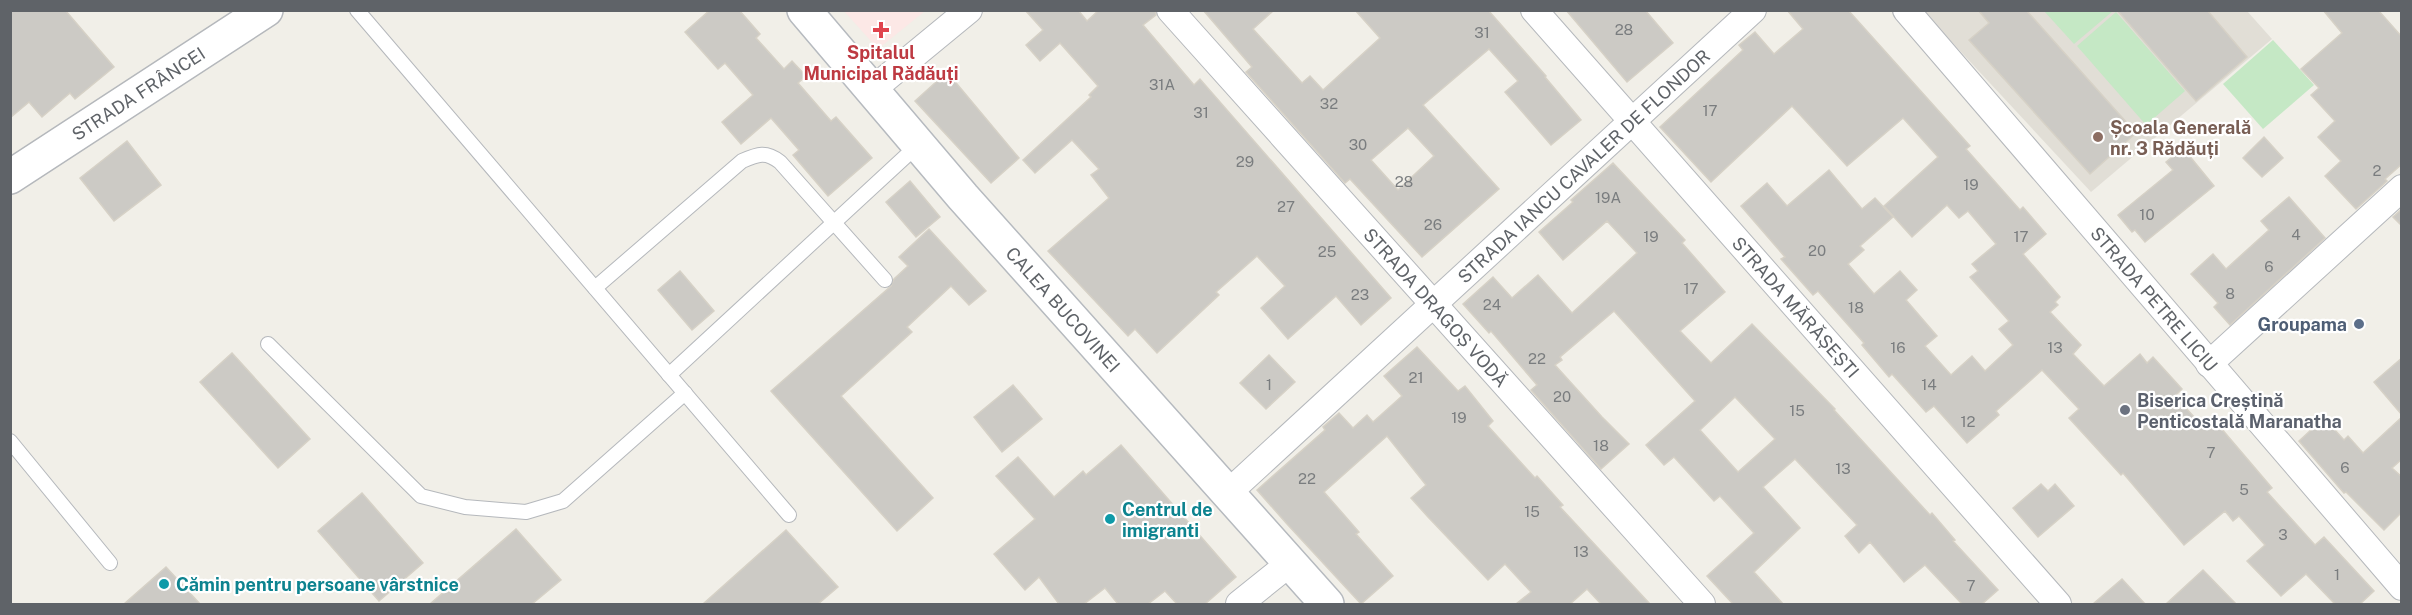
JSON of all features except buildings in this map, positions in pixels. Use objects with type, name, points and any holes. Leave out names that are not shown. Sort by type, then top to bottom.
[{"type":"main road","name":"STRADA FRÂNCEI","points":[[10,177],[266,10]]},
{"type":"main road","name":"CALEA BUCOVINEI","points":[[804,10],[963,197],[1327,604]]},
{"type":"street","points":[[873,89],[969,10]]},
{"type":"street","name":"STRADA DRAGOȘ VODĂ","points":[[1170,10],[1702,604]]},
{"type":"street","name":"STRADA MĂRĂȘEȘTI","points":[[1534,10],[2058,604]]},
{"type":"street","name":"STRADA IANCU CAVALER DE FLONDOR","points":[[1228,493],[1753,10]]},
{"type":"street","name":"STRADA PETRE LICIU","points":[[1906,10],[2402,588]]},
{"type":"street","points":[[2209,364],[2402,188]]},
{"type":"street","points":[[1239,604],[1290,563]]},
{"type":"lane","points":[[357,10],[789,515]]},
{"type":"lane","points":[[669,375],[919,144]]},
{"type":"lane","points":[[595,288],[742,161],[760,153],[772,156],[780,162],[885,280]]},
{"type":"lane","points":[[268,344],[422,496],[465,507],[526,512],[563,501],[685,393]]},
{"type":"lane","points":[[10,441],[110,563]]},
{"type":"shaded area","name":"Spitalul Municipal Rădăuți","points":[[844,11],[925,11],[878,49]]},
{"type":"shaded area","name":"Școala Generală nr. 3 Rădăuți","points":[[1923,11],[2247,11],[2272,39],[2091,192]]},
{"type":"green space","points":[[2044,11],[2113,11],[2074,44]]},
{"type":"green space","points":[[2116,12],[2185,91],[2146,125],[2077,46]]},
{"type":"green space","points":[[2273,40],[2314,85],[2263,129],[2223,84]]},
{"type":"place","name":"Spitalul Municipal Rădăuți","points":[[881,30]]},
{"type":"place","name":"Școala Generală nr. 3 Rădăuți","points":[[2098,137]]},
{"type":"place","name":"Groupama","points":[[2359,324]]},
{"type":"place","name":"Biserica Creștină Penticostală Maranatha","points":[[2125,410]]},
{"type":"place","name":"Centrul de imigranti","points":[[1110,519]]},
{"type":"place","name":"Cămin pentru persoane vârstnice","points":[[164,584]]}]
